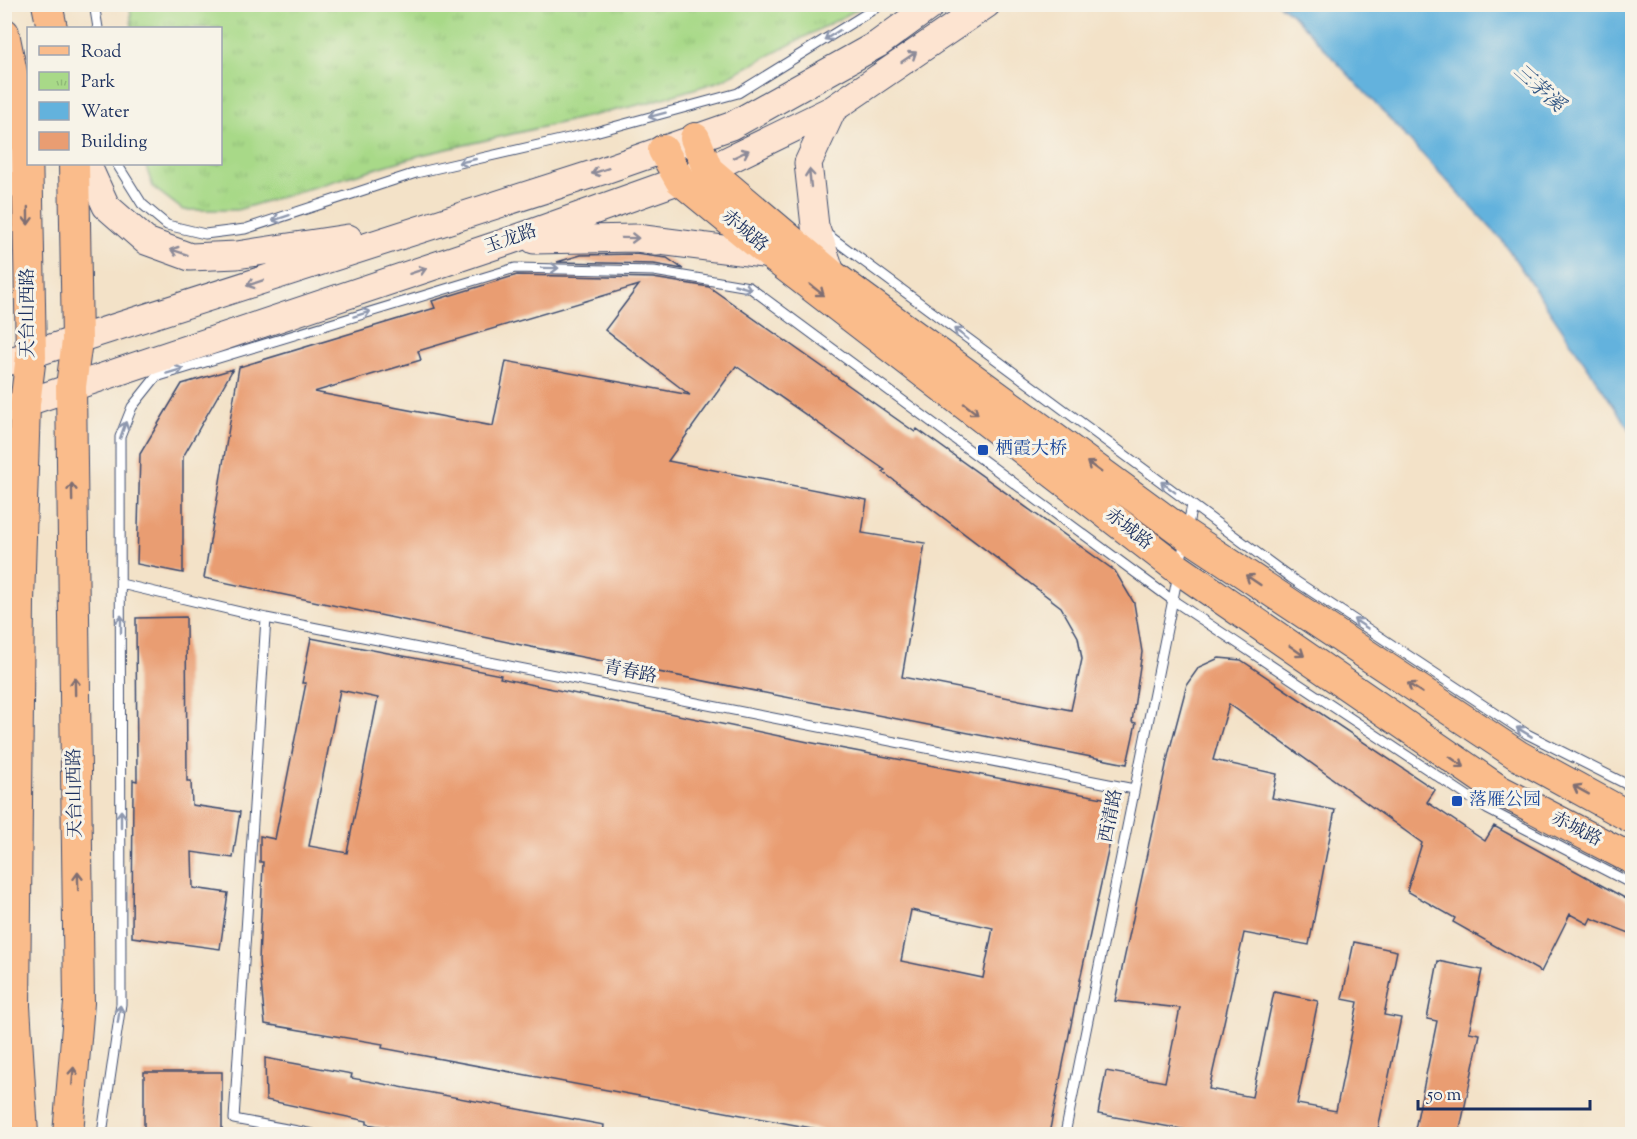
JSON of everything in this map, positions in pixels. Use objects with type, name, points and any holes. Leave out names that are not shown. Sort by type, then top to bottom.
[{"type":"main road","points":[[47,4],[52,27]]},
{"type":"main road","points":[[18,360],[731,126],[878,44],[933,4]]},
{"type":"main road","name":"玉龙路","points":[[15,407],[509,241],[708,170],[833,109],[987,4]]},
{"type":"main road","name":"天台山西路","points":[[4,33],[27,147],[15,407],[19,602],[15,1006],[23,1134]]},
{"type":"main road","points":[[832,275],[816,226],[808,163],[833,109]]},
{"type":"main road","name":"赤城路","points":[[695,138],[708,170],[832,275],[1185,534],[1519,756],[1632,818]]},
{"type":"main road","points":[[4,186],[27,147]]},
{"type":"main road","name":"赤城路","points":[[663,150],[680,180],[771,255],[1178,568],[1498,790],[1632,859]]},
{"type":"main road","name":"天台山西路","points":[[68,1134],[79,1003],[71,387],[77,341],[74,165]]},
{"type":"main road","points":[[87,165],[106,206],[146,241],[190,256],[237,255],[424,228]]},
{"type":"main road","points":[[509,241],[636,238],[771,255]]},
{"type":"main road","points":[[4,567],[19,602]]},
{"type":"lane","points":[[94,4],[98,27]]},
{"type":"lane","points":[[118,165],[142,204],[167,225],[205,234],[245,229],[416,173],[595,132],[738,93],[882,4]]},
{"type":"lane","points":[[816,226],[1290,578],[1527,734],[1632,787]]},
{"type":"lane","points":[[102,1134],[121,1004],[120,436],[132,407],[156,376],[515,268],[654,271],[749,287],[1172,598],[1487,809],[1632,884]]},
{"type":"lane","name":"西清路","points":[[1065,1134],[1192,505]]},
{"type":"lane","name":"青春路","points":[[121,584],[266,618],[1134,789]]},
{"type":"lane","points":[[266,618],[234,1119],[313,1134]]},
{"type":"green space","points":[[130,4],[866,5],[720,81],[647,103],[421,155],[237,210],[183,210],[153,187],[145,165],[222,165],[222,27],[132,27]]},
{"type":"water","name":"三茅溪","points":[[1279,5],[1632,5],[1632,433],[1502,240],[1292,14]]},
{"type":"building","points":[[635,254],[667,258],[683,269],[654,264],[557,262],[581,255]]},
{"type":"building","points":[[517,275],[653,278],[709,287],[915,432],[917,429],[1115,571],[1134,603],[1142,652],[1132,722],[1136,723],[1127,764],[531,647],[204,578],[239,367],[435,308],[432,301]],"holes":[[[639,285],[605,330],[690,395],[506,361],[493,426],[314,392],[421,360],[418,351]],[[736,366],[885,470],[883,472],[1061,607],[1078,637],[1082,659],[1071,710],[902,677],[925,543],[862,533],[867,500],[668,461]]]},
{"type":"building","points":[[233,369],[183,457],[183,573],[137,564],[140,454],[182,384]]},
{"type":"building","points":[[186,617],[187,781],[191,781],[192,805],[240,812],[233,858],[192,852],[193,888],[228,893],[220,949],[132,937],[133,780],[137,781],[136,618]]},
{"type":"building","points":[[311,638],[501,675],[500,678],[813,743],[1119,801],[1049,1134],[844,1134],[382,1048],[383,1044],[265,1024],[259,961],[263,862],[260,862],[260,836],[275,839],[306,683],[302,683]],"holes":[[[340,690],[378,698],[347,853],[309,846]],[[911,910],[993,928],[983,978],[901,961]]]},
{"type":"building","points":[[1219,658],[1241,660],[1435,790],[1427,802],[1485,841],[1494,826],[1632,902],[1632,934],[1591,918],[1588,924],[1570,914],[1541,972],[1453,922],[1455,918],[1407,891],[1422,843],[1229,704],[1213,760],[1277,774],[1272,798],[1335,810],[1309,945],[1244,933],[1209,1089],[1252,1097],[1274,992],[1318,1001],[1297,1104],[1336,1111],[1358,1002],[1342,999],[1354,942],[1397,951],[1384,1015],[1401,1018],[1377,1134],[1209,1134],[1098,1114],[1106,1071],[1165,1082],[1180,1008],[1115,1001],[1169,752],[1187,684],[1199,667]]},
{"type":"building","points":[[1438,961],[1482,970],[1469,1032],[1480,1034],[1459,1134],[1414,1134],[1437,1021],[1427,1019]]},
{"type":"building","points":[[265,1058],[352,1074],[351,1078],[604,1125],[603,1134],[423,1134],[367,1124],[367,1121],[266,1100]]},
{"type":"building","points":[[144,1072],[222,1072],[222,1134],[144,1134]]},
{"type":"place","name":"栖霞大桥","points":[[983,450]]},
{"type":"place","name":"落雁公园","points":[[1457,801]]}]
